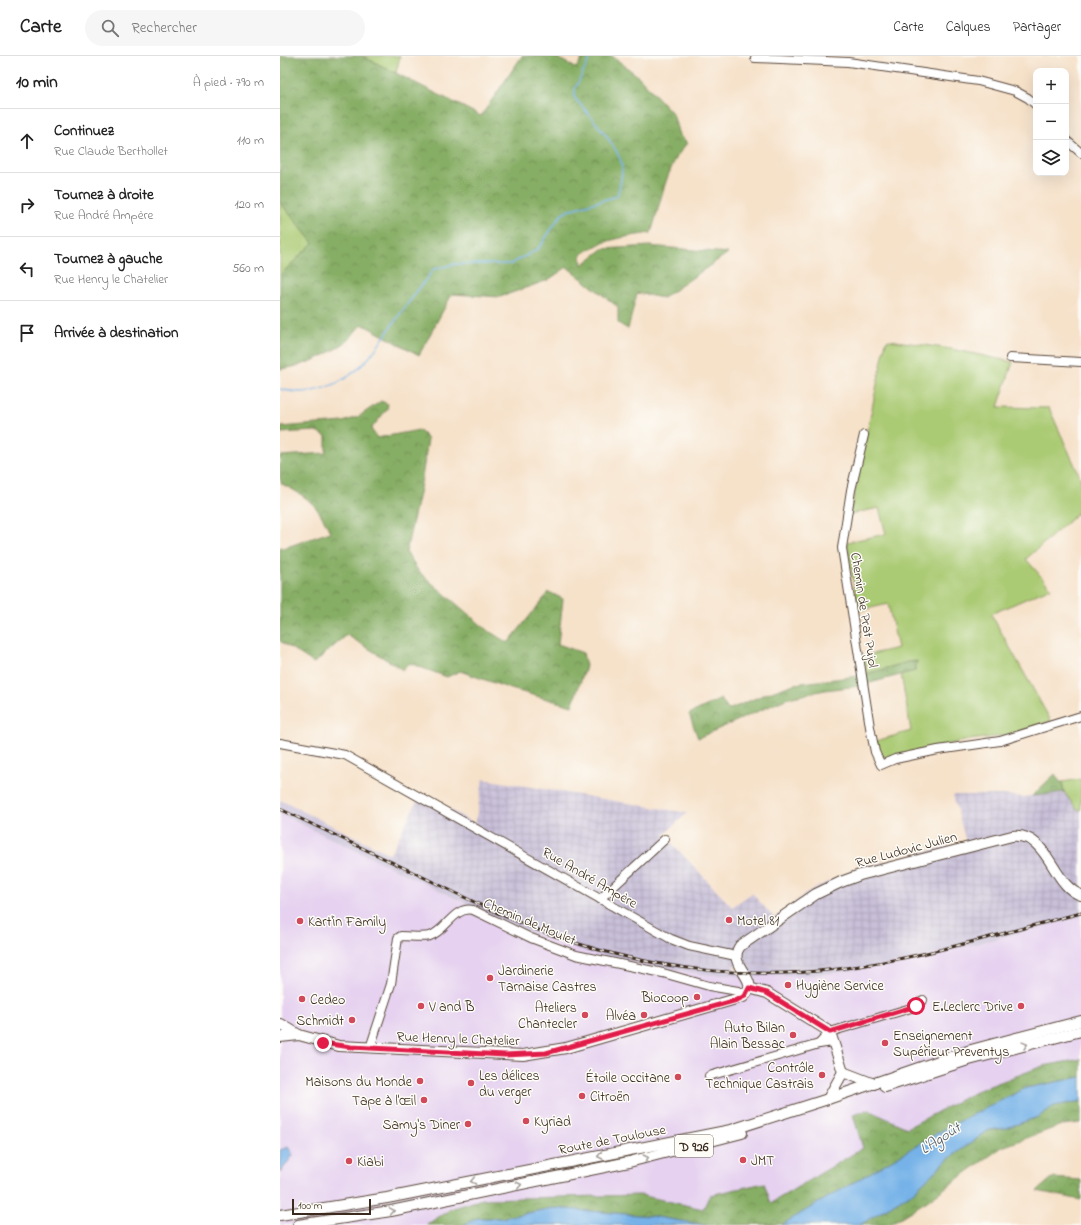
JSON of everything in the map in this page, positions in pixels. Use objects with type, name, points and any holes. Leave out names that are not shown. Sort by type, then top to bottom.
[{"type":"main road","name":"Rue Ludovic Julien","points":[[736,956],[738,949],[742,944],[816,894],[839,883],[860,875],[1012,836],[1024,837],[1035,842],[1070,889],[1081,895]]},
{"type":"main road","points":[[736,956],[738,965],[748,978],[747,991],[767,993],[832,1037],[843,1072],[828,1099]]},
{"type":"main road","name":"Rue Henry le Chatelier","points":[[280,1026],[299,1035],[331,1045],[505,1055],[546,1053],[737,1000],[747,991]]},
{"type":"main road","name":"Route de Toulouse","points":[[280,1215],[387,1198],[731,1130],[874,1084],[971,1050],[1081,1021]]},
{"type":"main road","name":"Route de Toulouse","points":[[298,1225],[391,1211],[629,1162],[734,1136],[965,1061],[1081,1031]]},
{"type":"main road","name":"Rue Henry le Chatelier","points":[[280,1037],[299,1035]]},
{"type":"main road","points":[[843,1072],[874,1084]]},
{"type":"street","points":[[755,58],[848,62],[978,82],[1015,90],[1028,98],[1034,104]]},
{"type":"street","points":[[1069,143],[1081,153]]},
{"type":"street","points":[[1010,358],[1081,362]]},
{"type":"street","name":"Chemin de Prat Pujol","points":[[864,435],[849,501],[842,548],[870,727],[875,752],[881,765],[895,759],[958,746],[1000,741],[1081,716]]},
{"type":"street","name":"Rue André Ampère","points":[[280,743],[345,755],[671,939],[689,946],[736,956]]},
{"type":"street","points":[[600,899],[665,839]]},
{"type":"street","name":"Chemin de Moulet","points":[[370,1048],[391,984],[398,938],[401,936],[431,936],[458,914],[467,910],[473,910],[531,938],[576,955],[663,973],[709,986],[747,991]]},
{"type":"street","points":[[709,1076],[820,1044],[832,1037],[910,1008],[923,1000]]},
{"type":"shaded area","points":[[483,779],[687,813],[664,835],[732,907],[752,893],[774,918],[811,890],[856,869],[966,842],[953,795],[1002,795],[1023,797],[1064,792],[1077,810],[1081,810],[1081,907],[912,950],[869,959],[824,965],[734,966],[730,963],[706,964],[617,950],[565,935],[522,918],[426,875],[390,854],[421,793],[475,824]]},
{"type":"shaded area","points":[[280,800],[390,854],[426,875],[565,935],[617,950],[706,964],[730,963],[741,976],[702,974],[625,961],[580,950],[509,924],[280,814]]},
{"type":"shaded area","points":[[280,814],[509,924],[549,939],[625,961],[702,974],[807,976],[872,968],[916,959],[1081,917],[1081,1071],[750,1225],[280,1225]]},
{"type":"shaded area","points":[[1081,907],[1081,917],[916,959],[872,968],[807,976],[752,976],[744,966],[824,965],[869,959]]},
{"type":"green space","points":[[280,56],[362,56],[481,116],[522,56],[554,56],[576,68],[584,56],[612,56],[638,76],[673,114],[679,135],[687,143],[674,163],[664,186],[651,233],[597,245],[581,255],[582,265],[603,249],[650,246],[728,253],[663,298],[637,293],[628,329],[618,323],[618,307],[567,267],[548,280],[500,297],[452,294],[419,355],[362,324],[346,342],[336,349],[305,364],[280,369],[280,275],[313,243],[280,202]]},
{"type":"green space","points":[[362,56],[400,56],[396,73]]},
{"type":"green space","points":[[280,202],[313,243],[280,275]]},
{"type":"green space","points":[[890,340],[951,349],[1013,362],[998,407],[1049,408],[1081,479],[1081,510],[1026,559],[1051,588],[991,614],[1051,721],[1010,735],[969,740],[882,758],[876,741],[911,731],[901,674],[915,671],[917,662],[908,662],[866,674],[863,656],[898,648],[888,604],[858,611],[847,542],[886,534],[879,508],[850,514],[886,341]]},
{"type":"green space","points":[[381,401],[388,404],[387,409],[371,429],[377,438],[419,430],[428,439],[421,484],[406,552],[419,572],[487,630],[508,643],[549,592],[563,599],[558,644],[583,653],[586,666],[572,706],[511,689],[460,671],[447,677],[409,663],[403,670],[347,635],[314,663],[280,641],[280,547],[284,548],[330,532],[316,508],[299,493],[282,484],[280,478],[280,456],[326,453],[326,436],[316,431],[280,433],[280,427],[343,422],[358,417]]},
{"type":"green space","points":[[917,661],[915,671],[859,686],[825,690],[788,698],[698,738],[689,714],[721,699],[728,710],[794,684],[859,676],[908,662]]},
{"type":"green space","points":[[1055,774],[1060,782],[1062,782],[1064,792],[1032,796]]},
{"type":"green space","points":[[1081,779],[1081,810],[1077,810],[1064,792],[1062,782]]},
{"type":"green space","points":[[1081,1059],[1081,1077],[1026,1088],[948,1127],[784,1224],[706,1225],[650,1216],[553,1208],[501,1218],[478,1218],[463,1225],[426,1225],[451,1209],[482,1199],[640,1195],[703,1209],[710,1195],[764,1183],[771,1203],[863,1148],[853,1115],[868,1110],[907,1128],[979,1090],[1043,1066]]},
{"type":"green space","points":[[1081,1101],[1081,1123],[1062,1125],[1002,1147],[927,1201],[888,1225],[860,1225],[913,1192],[947,1160],[989,1130],[1006,1128],[1038,1117],[1053,1106]]},
{"type":"green space","points":[[1052,1178],[1081,1180],[1081,1200],[1037,1191]]},
{"type":"water","name":"L'Agoût","points":[[1081,1077],[1081,1101],[1054,1106],[1038,1117],[1006,1128],[989,1130],[947,1160],[913,1192],[860,1225],[781,1225],[948,1127],[1026,1088]]},
{"type":"water","points":[[288,1147],[293,1155],[280,1173],[280,1150]]},
{"type":"water","points":[[553,1208],[650,1216],[706,1225],[463,1225],[478,1218],[501,1218]]},
{"type":"waterway","points":[[280,389],[303,392],[314,391],[336,383],[356,371],[372,353],[434,269],[455,264],[511,264],[538,249],[561,215],[569,210],[617,196],[622,175],[621,162],[618,155],[600,128],[574,97],[575,89],[591,56]]},
{"type":"railway","points":[[280,809],[527,926],[597,949],[665,965],[734,972],[769,973],[838,969],[869,965],[930,952],[1081,913]]},
{"type":"place","name":"Motel 81","points":[[729,920]]},
{"type":"place","name":"Kart'in Family","points":[[300,921]]},
{"type":"place","name":"Jardinerie Tarnaise Castres","points":[[490,978]]},
{"type":"place","name":"Hygiène Service","points":[[788,985]]},
{"type":"place","name":"Biocoop","points":[[697,997]]},
{"type":"place","name":"Cedeo","points":[[302,999]]},
{"type":"place","name":"V and B","points":[[421,1006]]},
{"type":"place","name":"E.Leclerc Drive","points":[[1021,1006]]},
{"type":"place","name":"Ateliers Chantecler","points":[[585,1015]]},
{"type":"place","name":"Alvéa","points":[[644,1015]]},
{"type":"place","name":"Schmidt","points":[[352,1020]]},
{"type":"place","name":"Auto Bilan Alain Bessac","points":[[793,1035]]},
{"type":"place","name":"Enseignement Supérieur Preventys","points":[[885,1043]]},
{"type":"place","name":"Contrôle Technique Castrais","points":[[822,1075]]},
{"type":"place","name":"Étoile Occitane","points":[[678,1077]]},
{"type":"place","name":"Maisons du Monde","points":[[420,1081]]},
{"type":"place","name":"Les délices du verger","points":[[471,1083]]},
{"type":"place","name":"Citroën","points":[[582,1096]]},
{"type":"place","name":"Tape à l'Œil","points":[[424,1100]]},
{"type":"place","name":"Kyriad","points":[[526,1121]]},
{"type":"place","name":"Samy's Diner","points":[[468,1124]]},
{"type":"place","name":"JMT","points":[[743,1160]]},
{"type":"place","name":"Kiabi","points":[[349,1161]]},
{"type":"route","points":[[323,1043],[351,1047],[505,1055],[546,1053],[737,1000],[745,996],[749,988],[767,993],[830,1032],[916,1006]]}]
